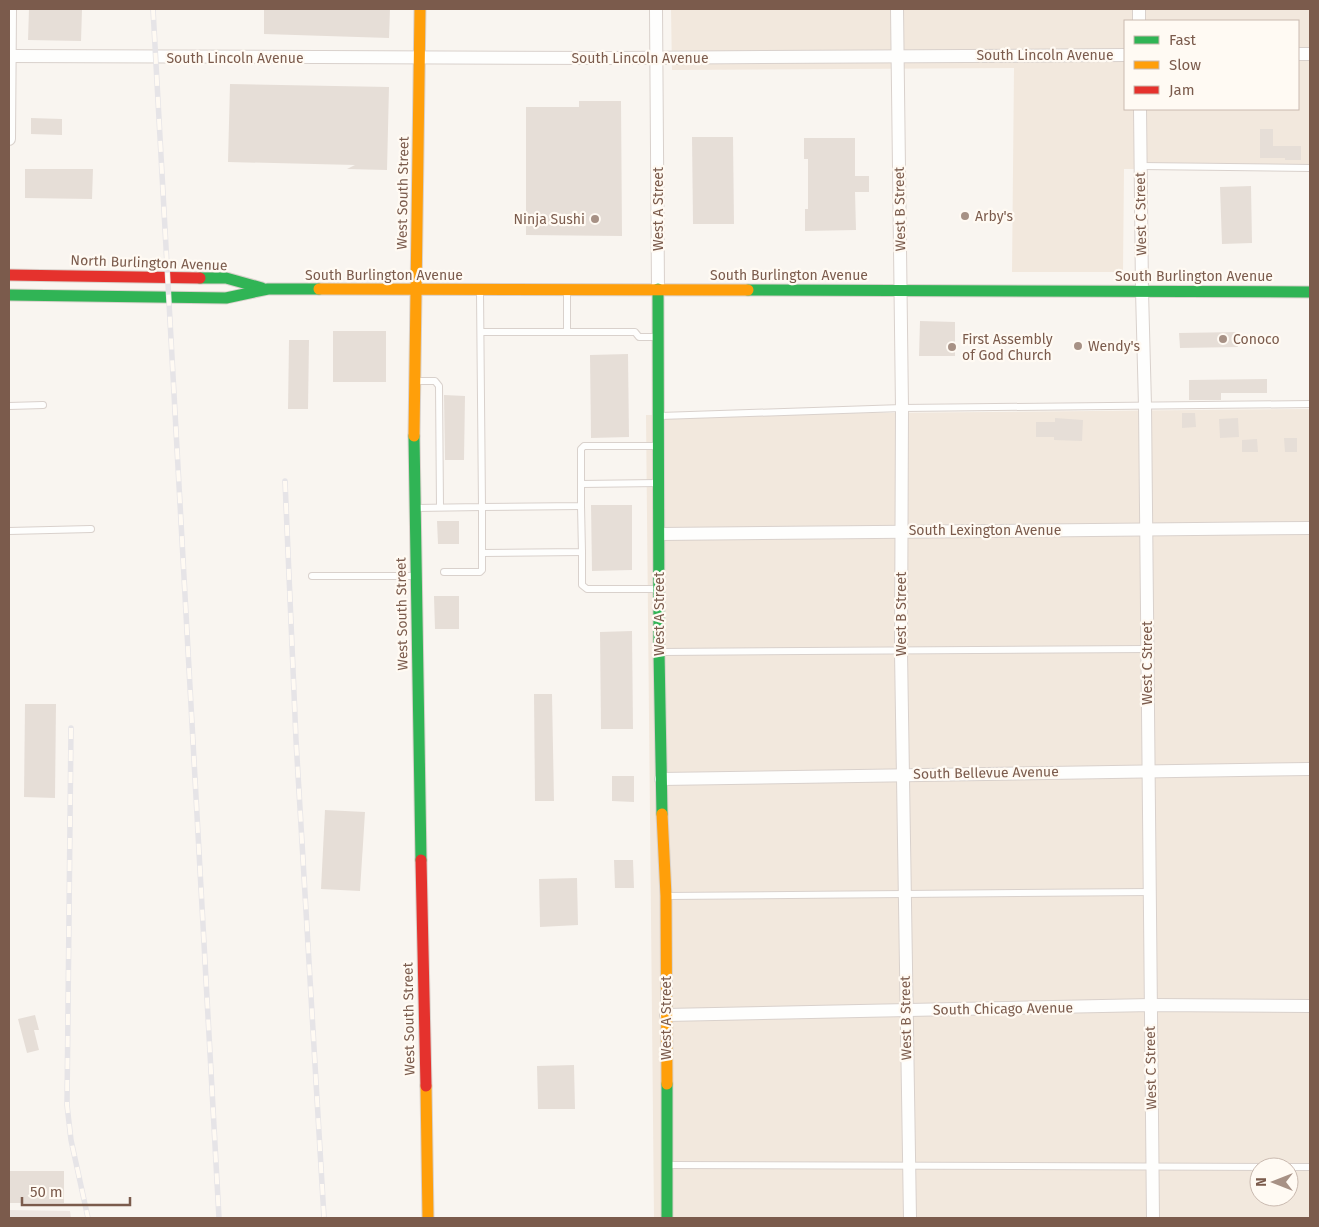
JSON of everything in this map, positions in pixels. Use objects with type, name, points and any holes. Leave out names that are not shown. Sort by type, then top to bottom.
[{"type":"main road","name":"West South Street","points":[[420,9],[415,508],[428,1218]]},
{"type":"main road","name":"North Burlington Avenue","points":[[9,275],[226,278],[268,289]]},
{"type":"main road","name":"South Burlington Avenue","points":[[268,289],[1310,292]]},
{"type":"main road","points":[[9,295],[226,298],[268,289]]},
{"type":"main road","name":"West A Street","points":[[658,289],[659,652],[661,779],[666,896],[667,1218]]},
{"type":"street","points":[[9,139],[10,9]]},
{"type":"street","name":"West A Street","points":[[656,9],[658,289]]},
{"type":"street","name":"West B Street","points":[[898,9],[902,408],[901,652],[910,1218]]},
{"type":"street","name":"South Lincoln Avenue","points":[[9,56],[155,58],[657,58],[1124,55]]},
{"type":"street","name":"West C Street","points":[[1140,110],[1145,406],[1153,1218]]},
{"type":"street","name":"South Lexington Avenue","points":[[660,534],[1310,528]]},
{"type":"street","name":"South Bellevue Avenue","points":[[661,779],[1310,769]]},
{"type":"street","name":"South Chicago Avenue","points":[[666,1015],[1150,1005],[1310,1006]]},
{"type":"lane","points":[[1141,166],[1310,168]]},
{"type":"lane","points":[[567,289],[567,332]]},
{"type":"lane","points":[[444,572],[480,572],[482,570],[480,290]]},
{"type":"lane","points":[[480,332],[634,332],[639,337],[658,337]]},
{"type":"lane","points":[[415,381],[435,381],[439,386],[440,508]]},
{"type":"lane","points":[[659,416],[902,408],[1310,404]]},
{"type":"lane","points":[[9,406],[43,405]]},
{"type":"lane","points":[[659,446],[584,446],[581,449],[582,585],[587,589],[659,589]]},
{"type":"lane","points":[[581,484],[659,483]]},
{"type":"lane","points":[[415,508],[581,506]]},
{"type":"lane","points":[[9,531],[91,529]]},
{"type":"lane","points":[[482,553],[582,552]]},
{"type":"lane","points":[[312,576],[416,576]]},
{"type":"lane","points":[[659,652],[1147,649]]},
{"type":"lane","points":[[666,896],[1150,892]]},
{"type":"lane","points":[[666,1165],[1310,1167]]},
{"type":"shaded area","points":[[671,9],[1310,9],[1310,170],[1124,169],[1123,272],[1012,272],[1014,68],[672,70]]},
{"type":"shaded area","points":[[1310,409],[1310,1218],[654,1218],[646,415]]},
{"type":"shaded area","points":[[9,1210],[70,1211],[71,1218],[9,1218]]},
{"type":"building","points":[[29,9],[82,9],[81,41],[28,40]]},
{"type":"building","points":[[264,9],[390,9],[389,38],[264,34]]},
{"type":"building","points":[[230,84],[389,87],[387,170],[347,169],[355,165],[228,162]]},
{"type":"building","points":[[579,101],[621,101],[622,236],[526,235],[526,107],[579,107]]},
{"type":"building","points":[[31,118],[62,119],[62,135],[31,134]]},
{"type":"building","points":[[1260,129],[1273,129],[1273,146],[1301,146],[1301,160],[1260,158]]},
{"type":"building","points":[[692,137],[733,137],[734,224],[693,224]]},
{"type":"building","points":[[804,138],[855,138],[855,176],[869,176],[869,192],[855,192],[856,230],[805,231],[805,209],[808,209],[808,159],[804,159]]},
{"type":"building","points":[[25,169],[93,169],[92,199],[25,198]]},
{"type":"building","points":[[1251,186],[1252,243],[1222,244],[1220,187]]},
{"type":"building","points":[[920,321],[955,322],[955,356],[919,356]]},
{"type":"building","points":[[333,331],[386,331],[386,382],[333,382]]},
{"type":"building","points":[[1238,332],[1238,347],[1180,348],[1179,333]]},
{"type":"building","points":[[289,340],[309,340],[308,409],[288,409]]},
{"type":"building","points":[[628,354],[629,437],[591,438],[590,355]]},
{"type":"building","points":[[1267,379],[1267,393],[1221,393],[1221,400],[1189,400],[1189,380]]},
{"type":"building","points":[[444,395],[465,396],[464,460],[445,460]]},
{"type":"building","points":[[1182,413],[1195,413],[1196,427],[1182,428]]},
{"type":"building","points":[[1055,418],[1083,420],[1082,441],[1054,440],[1054,437],[1036,437],[1036,422],[1055,422]]},
{"type":"building","points":[[1238,418],[1239,437],[1220,438],[1219,419]]},
{"type":"building","points":[[1284,438],[1297,438],[1297,452],[1285,452]]},
{"type":"building","points":[[1257,439],[1258,452],[1242,452],[1242,440]]},
{"type":"building","points":[[591,505],[632,505],[632,570],[592,571]]},
{"type":"building","points":[[437,521],[459,521],[459,544],[438,544]]},
{"type":"building","points":[[434,596],[459,596],[459,629],[435,629]]},
{"type":"building","points":[[632,631],[633,729],[601,729],[600,632]]},
{"type":"building","points":[[534,694],[552,694],[554,801],[535,801]]},
{"type":"building","points":[[25,704],[56,704],[55,798],[24,797]]},
{"type":"building","points":[[612,776],[634,776],[634,802],[612,801]]},
{"type":"building","points":[[325,810],[365,812],[360,891],[321,889]]},
{"type":"building","points":[[614,860],[633,860],[634,888],[615,888]]},
{"type":"building","points":[[577,878],[578,925],[540,927],[539,879]]},
{"type":"building","points":[[35,1015],[39,1030],[34,1030],[39,1050],[27,1053],[18,1019]]},
{"type":"building","points":[[574,1065],[575,1109],[538,1109],[537,1066]]},
{"type":"building","points":[[9,1171],[64,1171],[64,1203],[9,1203]]},
{"type":"railway","points":[[153,9],[219,1218]]},
{"type":"railway","points":[[285,481],[296,740],[324,1218]]},
{"type":"railway","points":[[71,728],[67,1105],[71,1140],[88,1218]]},
{"type":"traffic: fast","points":[[200,278],[226,278],[262,288]]},
{"type":"traffic: fast","points":[[9,295],[226,298],[268,289],[319,289]]},
{"type":"traffic: fast","points":[[658,289],[659,652],[662,814]]},
{"type":"traffic: fast","points":[[748,290],[1310,292]]},
{"type":"traffic: fast","points":[[414,436],[421,860]]},
{"type":"traffic: fast","points":[[667,1084],[667,1218]]},
{"type":"traffic: slow","points":[[414,436],[420,9]]},
{"type":"traffic: slow","points":[[319,289],[748,290]]},
{"type":"traffic: slow","points":[[662,814],[666,896],[667,1084]]},
{"type":"traffic: slow","points":[[426,1086],[428,1218]]},
{"type":"traffic: jam","points":[[9,275],[200,278]]},
{"type":"traffic: jam","points":[[421,860],[426,1086]]},
{"type":"place","name":"Arby's","points":[[965,216]]},
{"type":"place","name":"Ninja Sushi","points":[[595,219]]},
{"type":"place","name":"Conoco","points":[[1223,339]]},
{"type":"place","name":"Wendy's","points":[[1078,346]]},
{"type":"place","name":"First Assembly of God Church","points":[[952,347]]}]
